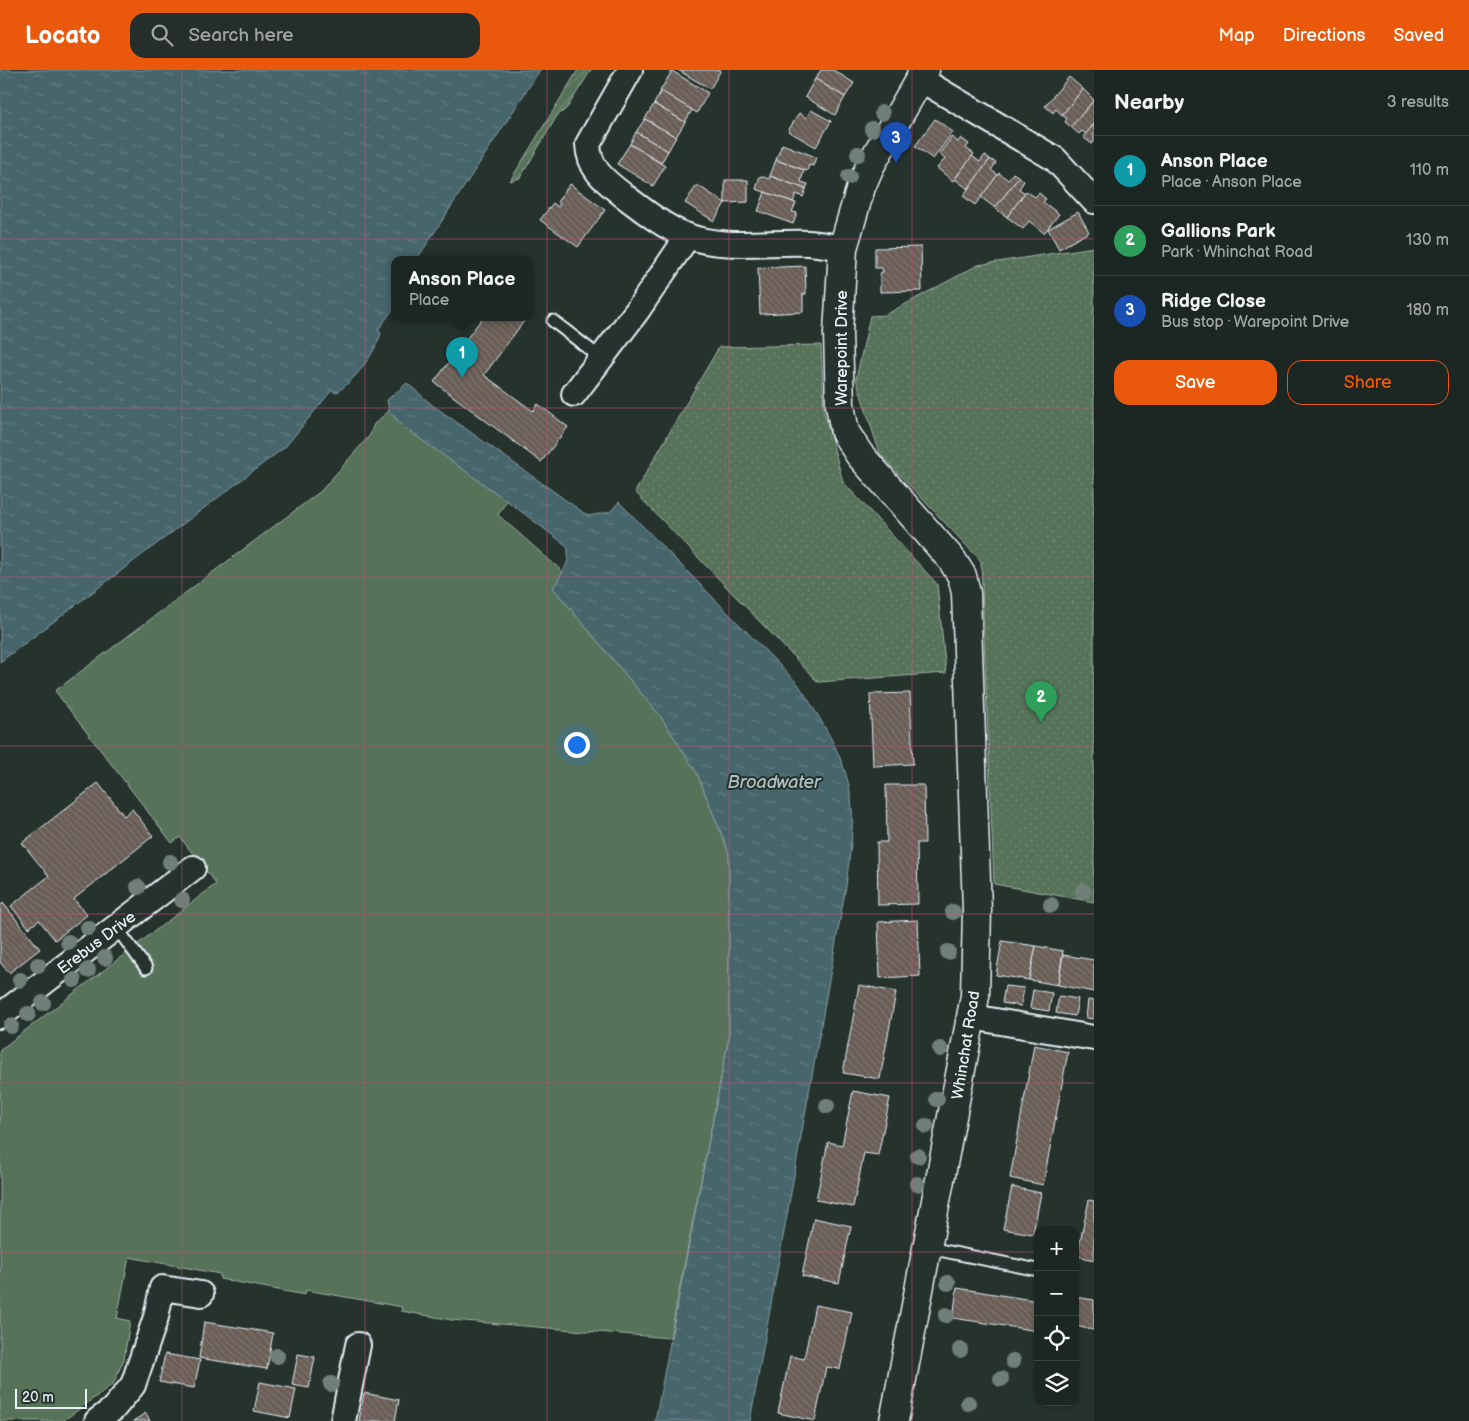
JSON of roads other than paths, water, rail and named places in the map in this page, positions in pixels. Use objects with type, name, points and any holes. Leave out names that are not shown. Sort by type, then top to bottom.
[{"type":"street","points":[[630,70],[588,144],[592,166],[601,178],[641,209],[688,236],[731,244],[809,243],[843,248]]},
{"type":"street","points":[[923,74],[1055,159],[1094,201]]},
{"type":"street","name":"Warepoint Drive","points":[[923,74],[870,166],[861,186],[843,248],[838,332],[840,405],[845,432],[859,454],[952,560],[962,576],[966,593],[967,662]]},
{"type":"street","points":[[574,394],[637,311],[688,236]]},
{"type":"street","name":"Whinchat Road","points":[[894,1421],[972,1017],[977,953],[977,919],[967,662]]},
{"type":"street","name":"Erebus Drive","points":[[0,1016],[193,868]]},
{"type":"street","points":[[972,1017],[1094,1038]]},
{"type":"street","points":[[97,1421],[113,1409],[133,1385],[156,1317],[162,1288],[201,1294]]},
{"type":"street","points":[[343,1421],[358,1346]]},
{"type":"lane","points":[[553,321],[601,358]]},
{"type":"lane","points":[[116,927],[146,968]]},
{"type":"lane","points":[[928,1248],[1034,1269]]},
{"type":"water","points":[[0,70],[540,70],[419,256],[391,256],[391,312],[378,330],[381,333],[374,350],[357,374],[336,393],[332,390],[285,447],[0,662]]},
{"type":"water","name":"Broadwater","points":[[407,383],[431,404],[588,516],[610,512],[619,502],[798,684],[831,738],[844,768],[852,809],[851,842],[846,886],[750,1421],[655,1421],[729,1037],[729,853],[697,773],[661,717],[553,588],[567,563],[567,546],[405,428],[389,411],[387,400]]},
{"type":"place","name":"Ridge Close","points":[[896,163]]},
{"type":"place","name":"Anson Place","points":[[462,378]]},
{"type":"place","name":"Gallions Park","points":[[1041,722]]}]
